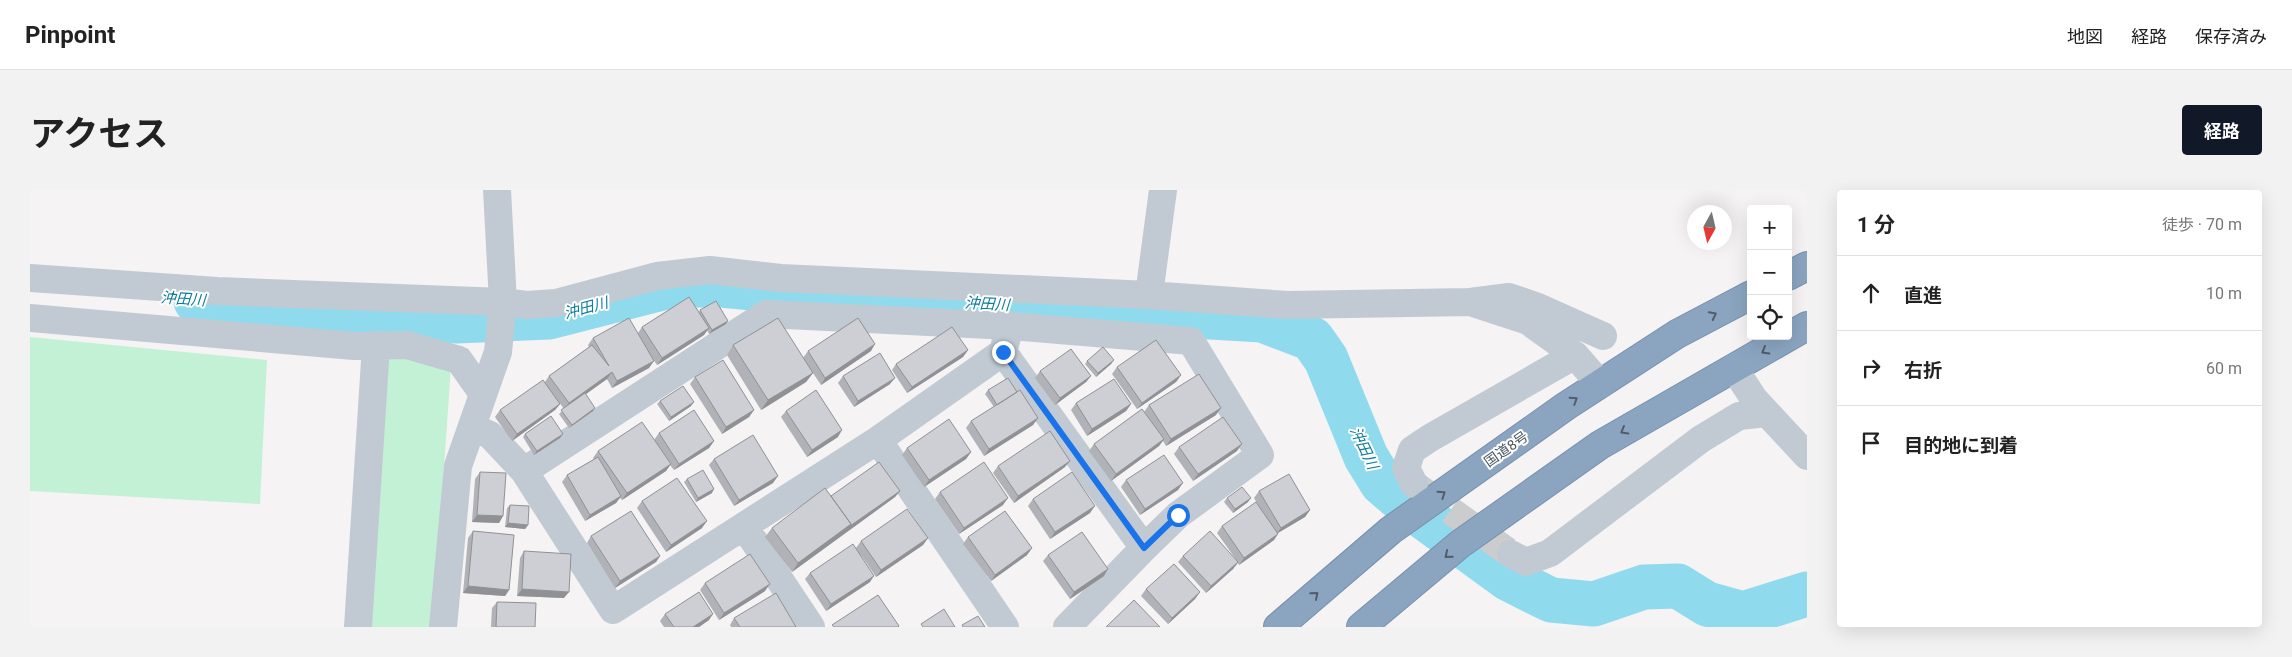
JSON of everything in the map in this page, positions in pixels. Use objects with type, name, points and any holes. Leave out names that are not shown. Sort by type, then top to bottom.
[{"type":"highway","points":[[1792,274],[1807,266]]},
{"type":"highway","name":"国道8号","points":[[1278,627],[1391,530],[1600,384],[1677,334],[1747,297]]},
{"type":"highway","points":[[1362,627],[1460,544],[1600,445],[1807,326]]},
{"type":"street","points":[[443,627],[458,466],[498,352],[503,302],[497,190]]},
{"type":"street","points":[[1149,296],[1164,190]]},
{"type":"street","points":[[30,278],[217,291],[503,302],[527,305],[556,303],[657,276],[710,270],[781,278],[1149,296],[1288,305],[1470,302],[1509,297],[1538,307],[1603,336]]},
{"type":"street","points":[[1470,302],[1528,321],[1575,355],[1600,384]]},
{"type":"street","points":[[524,471],[766,314],[1007,339],[1191,341],[1260,455],[1178,515],[1067,627]]},
{"type":"street","points":[[30,318],[354,346],[407,346],[459,360],[483,394]]},
{"type":"street","points":[[472,426],[490,434],[524,471],[618,619],[744,526],[878,440],[1007,339]]},
{"type":"street","points":[[1007,339],[1144,548]]},
{"type":"street","points":[[358,627],[376,345]]},
{"type":"street","points":[[1414,484],[1406,468],[1412,450],[1575,355]]},
{"type":"street","points":[[1734,368],[1754,399],[1807,456]]},
{"type":"street","points":[[1511,554],[1526,562],[1550,553],[1701,439],[1739,416],[1767,413]]},
{"type":"street","points":[[878,440],[1005,627]]},
{"type":"street","points":[[744,526],[810,627]]},
{"type":"green space","points":[[30,337],[267,360],[260,504],[30,491]]},
{"type":"green space","points":[[389,353],[451,366],[433,627],[368,627]]},
{"type":"building","points":[[689,297],[709,328],[662,358],[642,327]]},
{"type":"building","points":[[716,301],[728,321],[712,330],[700,310]]},
{"type":"building","points":[[629,318],[654,361],[617,381],[612,372],[569,403],[549,376],[592,345],[609,366],[593,338]]},
{"type":"building","points":[[778,318],[813,373],[768,400],[733,345]]},
{"type":"building","points":[[858,318],[875,344],[825,378],[808,351]]},
{"type":"building","points":[[952,327],[968,350],[912,387],[896,364]]},
{"type":"building","points":[[1156,340],[1181,375],[1142,403],[1117,367]]},
{"type":"building","points":[[1103,347],[1114,360],[1098,373],[1087,361]]},
{"type":"building","points":[[1071,349],[1091,376],[1060,398],[1040,371]]},
{"type":"building","points":[[880,353],[895,378],[858,401],[843,376]]},
{"type":"building","points":[[723,360],[754,410],[726,427],[695,377]]},
{"type":"building","points":[[1199,374],[1221,408],[1171,439],[1149,405]]},
{"type":"building","points":[[1008,378],[1017,392],[997,405],[988,390]]},
{"type":"building","points":[[1114,379],[1131,404],[1092,429],[1076,403]]},
{"type":"building","points":[[543,380],[560,404],[517,434],[500,410]]},
{"type":"building","points":[[683,386],[694,402],[671,417],[660,401]]},
{"type":"building","points":[[816,390],[842,430],[812,450],[786,411]]},
{"type":"building","points":[[1020,390],[1038,418],[989,449],[971,421]]},
{"type":"building","points":[[585,393],[595,408],[572,425],[561,410]]},
{"type":"building","points":[[1142,409],[1164,439],[1116,474],[1094,444]]},
{"type":"building","points":[[694,410],[714,441],[679,464],[659,433]]},
{"type":"building","points":[[551,416],[563,434],[537,451],[525,434]]},
{"type":"building","points":[[1223,417],[1242,444],[1198,474],[1179,447]]},
{"type":"building","points":[[949,419],[971,452],[929,480],[907,448]]},
{"type":"building","points":[[642,422],[671,464],[627,493],[598,451]]},
{"type":"building","points":[[1050,431],[1070,461],[1018,496],[998,466]]},
{"type":"building","points":[[753,435],[778,476],[739,500],[714,459]]},
{"type":"building","points":[[1164,455],[1183,483],[1145,509],[1126,480]]},
{"type":"building","points":[[598,457],[621,496],[590,515],[567,475]]},
{"type":"building","points":[[879,462],[900,491],[850,526],[851,524],[831,496]]},
{"type":"building","points":[[984,462],[1008,498],[964,528],[940,492]]},
{"type":"building","points":[[703,470],[714,489],[698,498],[687,479]]},
{"type":"building","points":[[480,472],[506,473],[503,516],[477,515]]},
{"type":"building","points":[[1072,472],[1095,506],[1055,532],[1033,499]]},
{"type":"building","points":[[1289,474],[1310,510],[1281,528],[1259,491]]},
{"type":"building","points":[[677,478],[707,521],[671,545],[642,501]]},
{"type":"building","points":[[1242,487],[1251,498],[1235,509],[1227,498]]},
{"type":"building","points":[[825,488],[851,524],[798,563],[772,528]]},
{"type":"building","points":[[1256,502],[1278,534],[1244,558],[1222,526]]},
{"type":"building","points":[[510,505],[529,506],[528,525],[508,523]]},
{"type":"building","points":[[907,509],[928,538],[881,570],[861,541]]},
{"type":"building","points":[[631,511],[660,556],[620,581],[591,536]]},
{"type":"building","points":[[1005,511],[1032,548],[995,575],[968,537]]},
{"type":"building","points":[[473,531],[514,535],[509,590],[468,586]]},
{"type":"building","points":[[1210,531],[1238,562],[1211,586],[1183,556]]},
{"type":"building","points":[[1082,532],[1108,569],[1074,592],[1048,555]]},
{"type":"building","points":[[853,544],[874,576],[831,604],[810,573]]},
{"type":"building","points":[[524,551],[571,554],[569,592],[522,589]]},
{"type":"building","points":[[750,554],[770,584],[724,613],[705,583]]},
{"type":"building","points":[[1174,564],[1200,592],[1172,618],[1146,589]]},
{"type":"building","points":[[699,592],[713,614],[693,627],[674,627],[665,614]]},
{"type":"building","points":[[776,593],[796,627],[740,627],[734,618]]},
{"type":"building","points":[[878,595],[898,627],[834,627],[832,625]]},
{"type":"building","points":[[1134,600],[1160,627],[1106,627]]},
{"type":"building","points":[[497,602],[536,603],[535,627],[496,627]]},
{"type":"building","points":[[944,609],[955,627],[923,627],[921,624]]},
{"type":"building","points":[[978,616],[985,627],[963,627],[962,625]]},
{"type":"waterway","name":"沖田川","points":[[196,301],[457,321],[549,317],[674,285],[721,285],[814,294],[1262,320],[1312,339],[1326,359],[1366,457],[1382,483],[1410,507],[1509,579],[1551,600],[1594,604],[1644,587],[1678,586],[1707,604],[1743,614],[1807,594]]},
{"type":"tunnel","points":[[1416,486],[1511,554]]},
{"type":"route","points":[[1003,352],[1144,548],[1178,515]]}]
